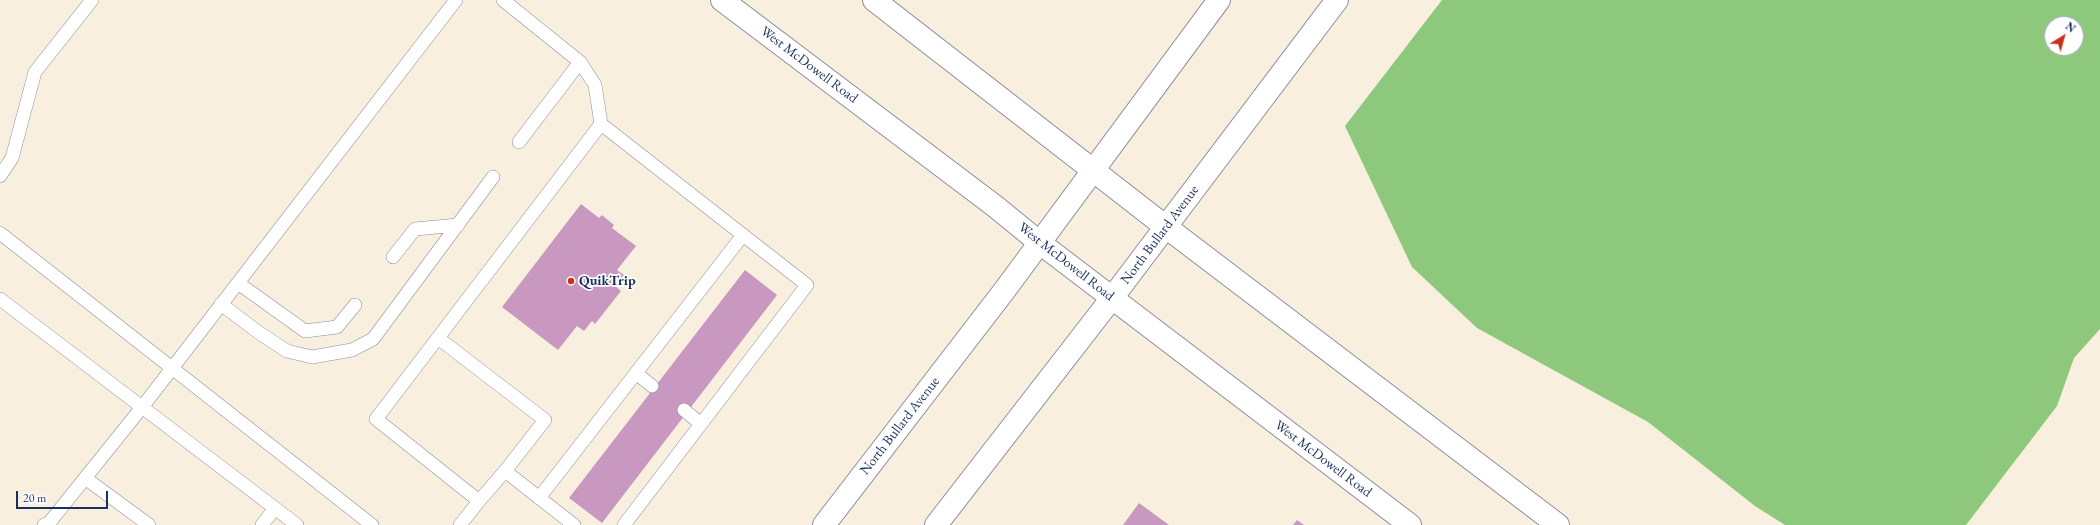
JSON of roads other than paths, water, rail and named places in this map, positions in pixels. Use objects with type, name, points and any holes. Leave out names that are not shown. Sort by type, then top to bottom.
[{"type":"main road","name":"West McDowell Road","points":[[722,0],[996,207],[1040,243],[1410,525]]},
{"type":"main road","points":[[874,0],[1166,227],[1558,525]]},
{"type":"main road","name":"North Bullard Avenue","points":[[824,525],[1040,243],[1092,170],[1219,0]]},
{"type":"main road","name":"North Bullard Avenue","points":[[936,525],[1112,298],[1337,0]]},
{"type":"lane","points":[[0,176],[12,158],[35,72],[92,0]]},
{"type":"lane","points":[[44,525],[49,523],[173,368],[456,0]]},
{"type":"lane","points":[[503,0],[580,62],[595,85],[601,124],[807,285],[624,525]]},
{"type":"lane","points":[[519,142],[580,62]]},
{"type":"lane","points":[[479,502],[376,419],[601,124]]},
{"type":"lane","points":[[221,304],[258,332],[287,351],[312,357],[352,350],[373,339],[493,177]]},
{"type":"lane","points":[[393,257],[415,229],[458,225]]},
{"type":"lane","points":[[0,233],[372,525]]},
{"type":"lane","points":[[539,498],[743,235]]},
{"type":"lane","points":[[238,282],[305,331],[337,327],[355,305]]},
{"type":"lane","points":[[0,299],[143,406],[297,525]]},
{"type":"lane","points":[[438,338],[545,420],[460,525]]},
{"type":"lane","points":[[636,373],[652,386]]},
{"type":"lane","points":[[684,410],[701,424]]},
{"type":"lane","points":[[505,471],[574,525]]},
{"type":"lane","points":[[85,478],[149,525]]},
{"type":"lane","points":[[262,525],[275,508]]},
{"type":"place","name":"QuikTrip","points":[[571,281]]}]
